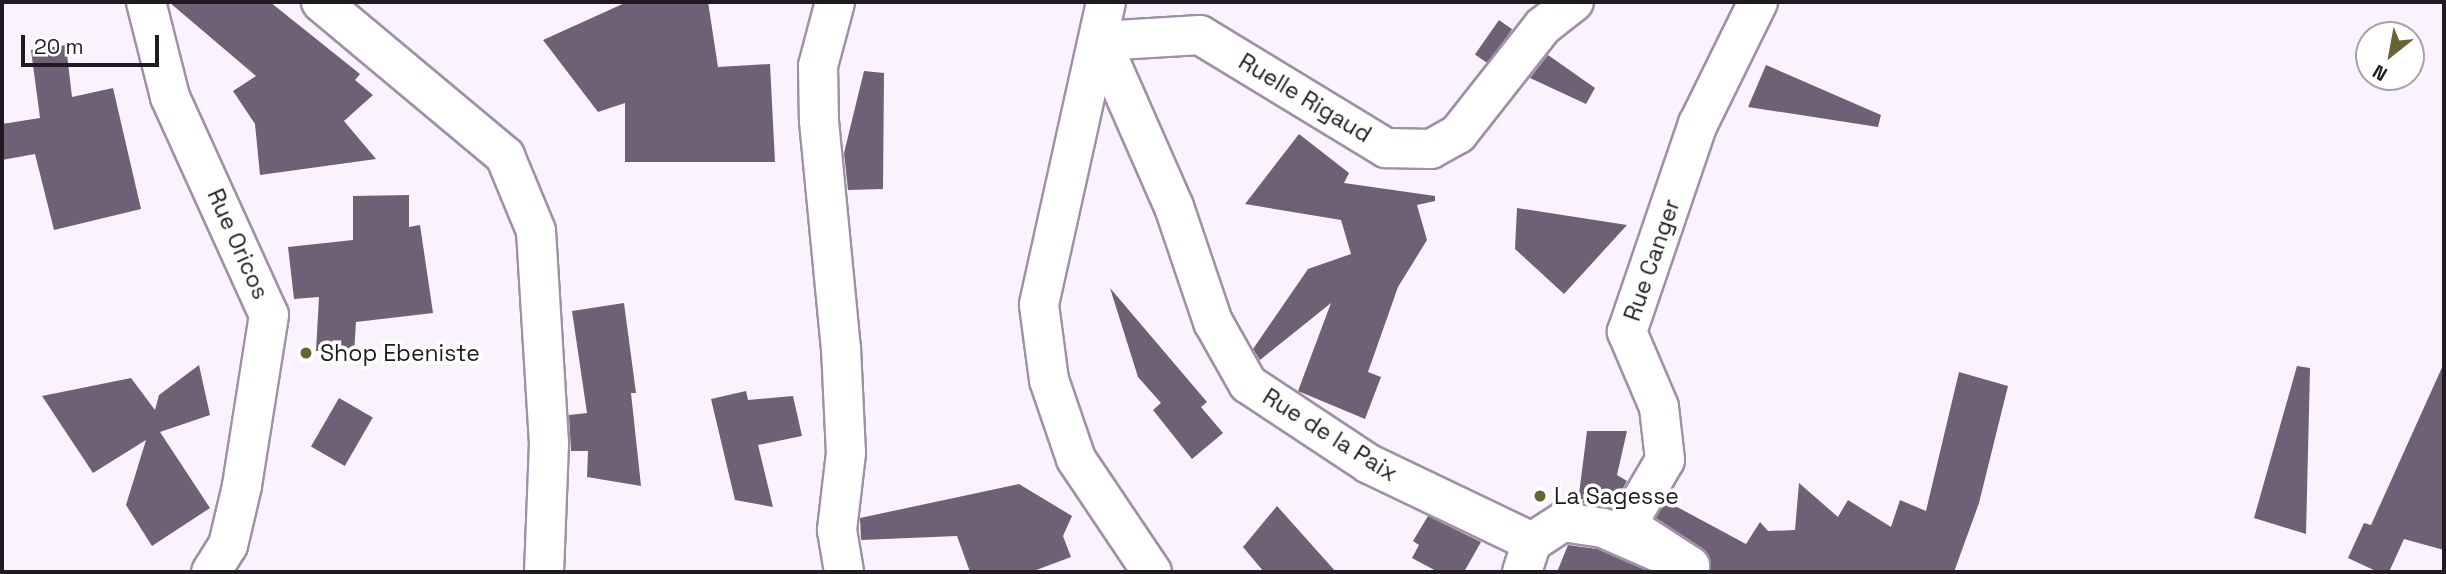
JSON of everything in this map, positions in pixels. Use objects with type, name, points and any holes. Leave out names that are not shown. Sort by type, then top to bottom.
[{"type":"street","name":"Rue Oricos","points":[[146,2],[170,97],[269,314],[242,486],[228,545],[211,572]]},
{"type":"street","points":[[321,2],[505,156],[536,231],[549,443],[544,572]]},
{"type":"street","points":[[835,2],[818,66],[819,121],[841,348],[846,453],[837,530],[844,572]]},
{"type":"street","points":[[1106,2],[1101,41],[1039,305],[1049,380],[1076,459],[1152,572]]},
{"type":"street","name":"Ruelle Rigaud","points":[[1101,41],[1200,35],[1386,148],[1431,149],[1458,134],[1543,26],[1574,2]]},
{"type":"street","name":"Rue Canger","points":[[1527,557],[1563,522],[1603,528],[1689,566],[1627,525],[1665,460],[1659,407],[1627,332],[1698,124],[1758,2]]},
{"type":"street","name":"Rue de la Paix","points":[[1101,41],[1174,207],[1213,322],[1248,383],[1369,464],[1527,557]]},
{"type":"building","points":[[169,2],[270,2],[360,74],[355,80],[373,95],[344,121],[376,159],[260,175],[255,124],[233,91],[256,76]]},
{"type":"building","points":[[627,2],[708,2],[718,67],[770,64],[775,162],[625,162],[625,103],[598,112],[543,40]]},
{"type":"building","points":[[1499,20],[1512,29],[1488,64],[1475,54]]},
{"type":"building","points":[[66,45],[72,97],[113,88],[141,209],[54,230],[35,154],[2,160],[2,124],[40,118],[31,50]]},
{"type":"building","points":[[1548,55],[1595,88],[1586,104],[1530,78]]},
{"type":"building","points":[[1766,65],[1881,115],[1878,127],[1748,107]]},
{"type":"building","points":[[864,71],[884,73],[883,189],[848,190],[844,153]]},
{"type":"building","points":[[1299,134],[1349,173],[1344,183],[1435,196],[1435,201],[1417,205],[1427,240],[1398,287],[1368,372],[1381,377],[1365,419],[1298,391],[1331,303],[1260,360],[1253,349],[1308,269],[1351,254],[1341,220],[1245,204]]},
{"type":"building","points":[[409,195],[409,227],[420,225],[433,313],[356,322],[354,353],[316,351],[319,297],[294,299],[288,247],[353,240],[353,196]]},
{"type":"building","points":[[1517,208],[1627,225],[1564,294],[1515,249]]},
{"type":"building","points":[[1110,288],[1207,402],[1201,407],[1223,433],[1192,459],[1153,410],[1161,403],[1138,377]]},
{"type":"building","points":[[624,303],[636,393],[631,393],[641,486],[587,477],[588,451],[571,451],[569,415],[587,413],[572,311]]},
{"type":"building","points":[[2444,363],[2444,550],[2404,539],[2389,572],[2378,572],[2348,558],[2364,523],[2371,525]]},
{"type":"building","points":[[199,365],[210,415],[160,432],[210,508],[152,546],[126,505],[146,440],[93,473],[42,396],[131,378],[155,410],[159,395]]},
{"type":"building","points":[[2297,366],[2310,368],[2306,534],[2254,518]]},
{"type":"building","points":[[1959,372],[2008,386],[1979,503],[1954,572],[1710,572],[1702,548],[1656,518],[1666,501],[1746,544],[1760,522],[1768,531],[1795,530],[1799,483],[1838,517],[1848,500],[1891,527],[1900,500],[1926,511]]},
{"type":"building","points":[[746,391],[748,400],[793,396],[802,436],[758,445],[773,507],[735,500],[711,399]]},
{"type":"building","points":[[339,398],[373,418],[345,466],[311,446]]},
{"type":"building","points":[[1587,431],[1627,431],[1617,475],[1627,481],[1612,508],[1578,502]]},
{"type":"building","points":[[1019,484],[1072,516],[1063,536],[1071,557],[1031,572],[970,572],[957,536],[861,540],[860,518]]},
{"type":"building","points":[[1277,506],[1336,572],[1264,572],[1243,547]]},
{"type":"building","points":[[1428,516],[1481,542],[1464,572],[1438,572],[1412,558],[1419,545],[1413,541]]},
{"type":"building","points":[[1568,545],[1597,549],[1650,572],[1557,572]]},
{"type":"place","name":"Shop Ebeniste","points":[[306,353]]},
{"type":"place","name":"La Sagesse","points":[[1540,496]]}]
